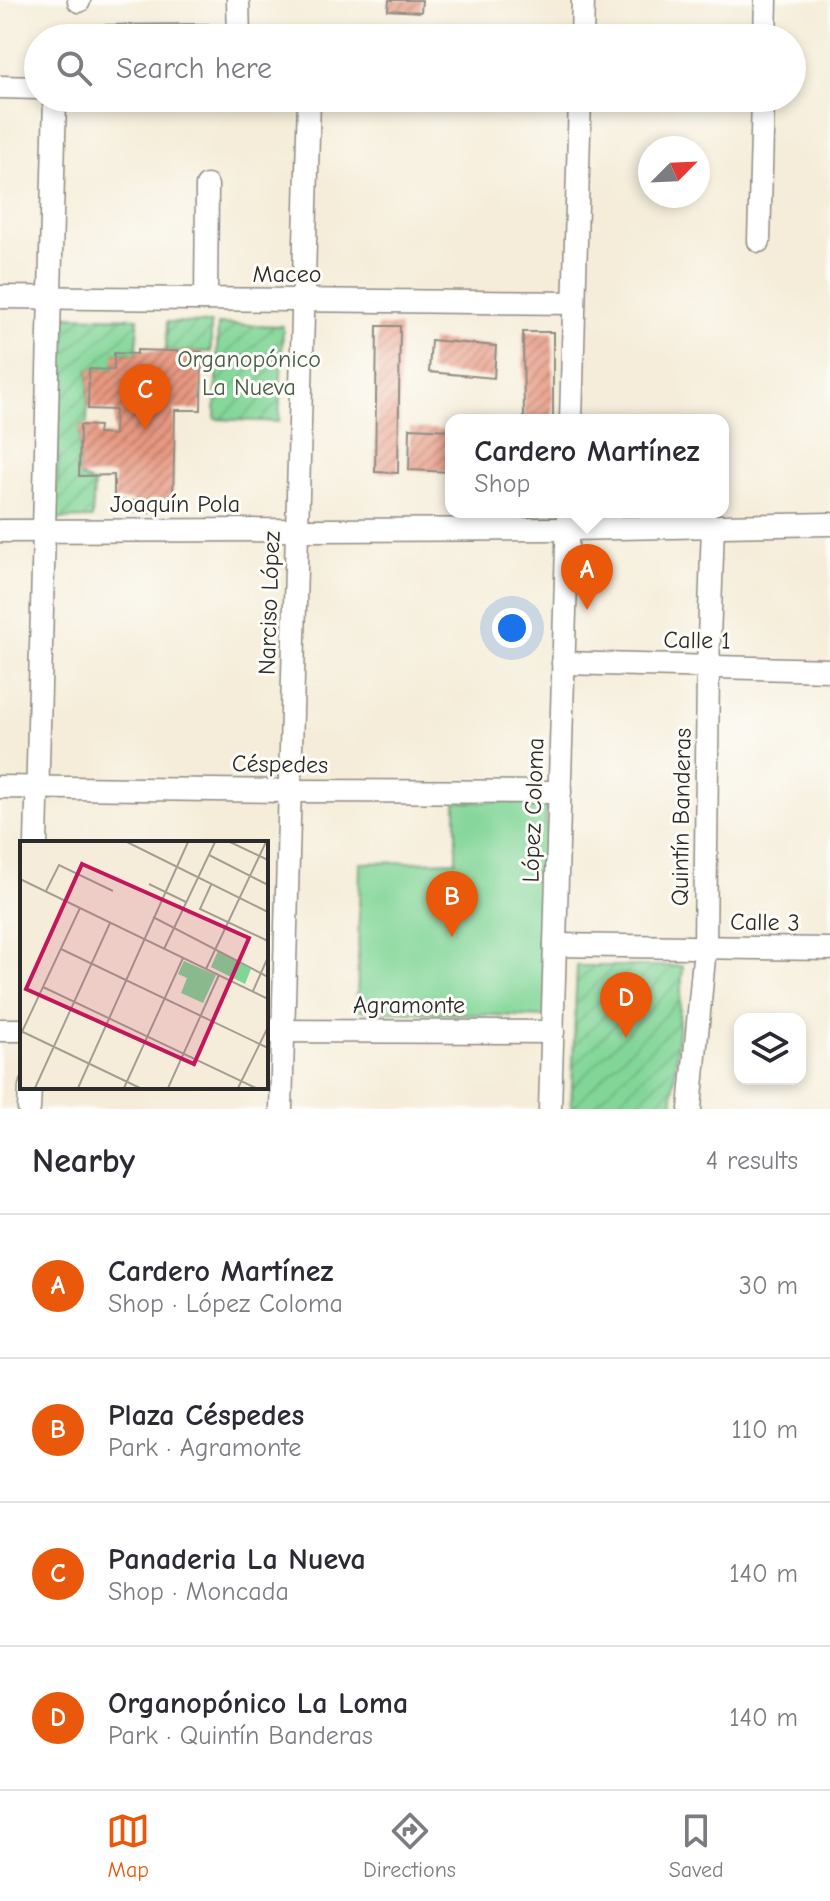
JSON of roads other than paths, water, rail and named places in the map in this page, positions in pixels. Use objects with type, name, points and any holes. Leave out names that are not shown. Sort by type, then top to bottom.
[{"type":"street","points":[[238,0],[239,24]]},
{"type":"street","points":[[582,24],[583,0]]},
{"type":"street","points":[[765,24],[766,0]]},
{"type":"street","points":[[0,87],[24,88]]},
{"type":"street","points":[[36,841],[55,112]]},
{"type":"street","name":"Narciso López","points":[[281,1109],[275,1031],[290,791],[309,112]]},
{"type":"street","points":[[571,414],[580,112]]},
{"type":"street","points":[[759,241],[763,112]]},
{"type":"street","points":[[206,299],[207,186]]},
{"type":"street","name":"Maceo","points":[[0,297],[574,303]]},
{"type":"street","name":"Joaquín Pola","points":[[0,531],[297,530],[568,521],[713,526],[830,524]]},
{"type":"street","name":"López Coloma","points":[[550,1109],[568,521]]},
{"type":"street","name":"Quintín Banderas","points":[[690,1109],[705,947],[713,526]]},
{"type":"street","name":"Calle 1","points":[[563,663],[830,670]]},
{"type":"street","name":"Céspedes","points":[[0,787],[560,792]]},
{"type":"street","name":"Calle 3","points":[[555,945],[830,949]]},
{"type":"street","name":"Agramonte","points":[[275,1031],[553,1032]]},
{"type":"street","points":[[29,1109],[30,1089]]},
{"type":"place","name":"Panaderia La Nueva","points":[[145,430]]},
{"type":"place","name":"Cardero Martínez","points":[[587,610]]},
{"type":"place","name":"Plaza Céspedes","points":[[452,937]]},
{"type":"place","name":"Organopónico La Loma","points":[[626,1038]]},
{"type":"park label","name":"Organopónico La Nueva","points":[[249,373]]}]
